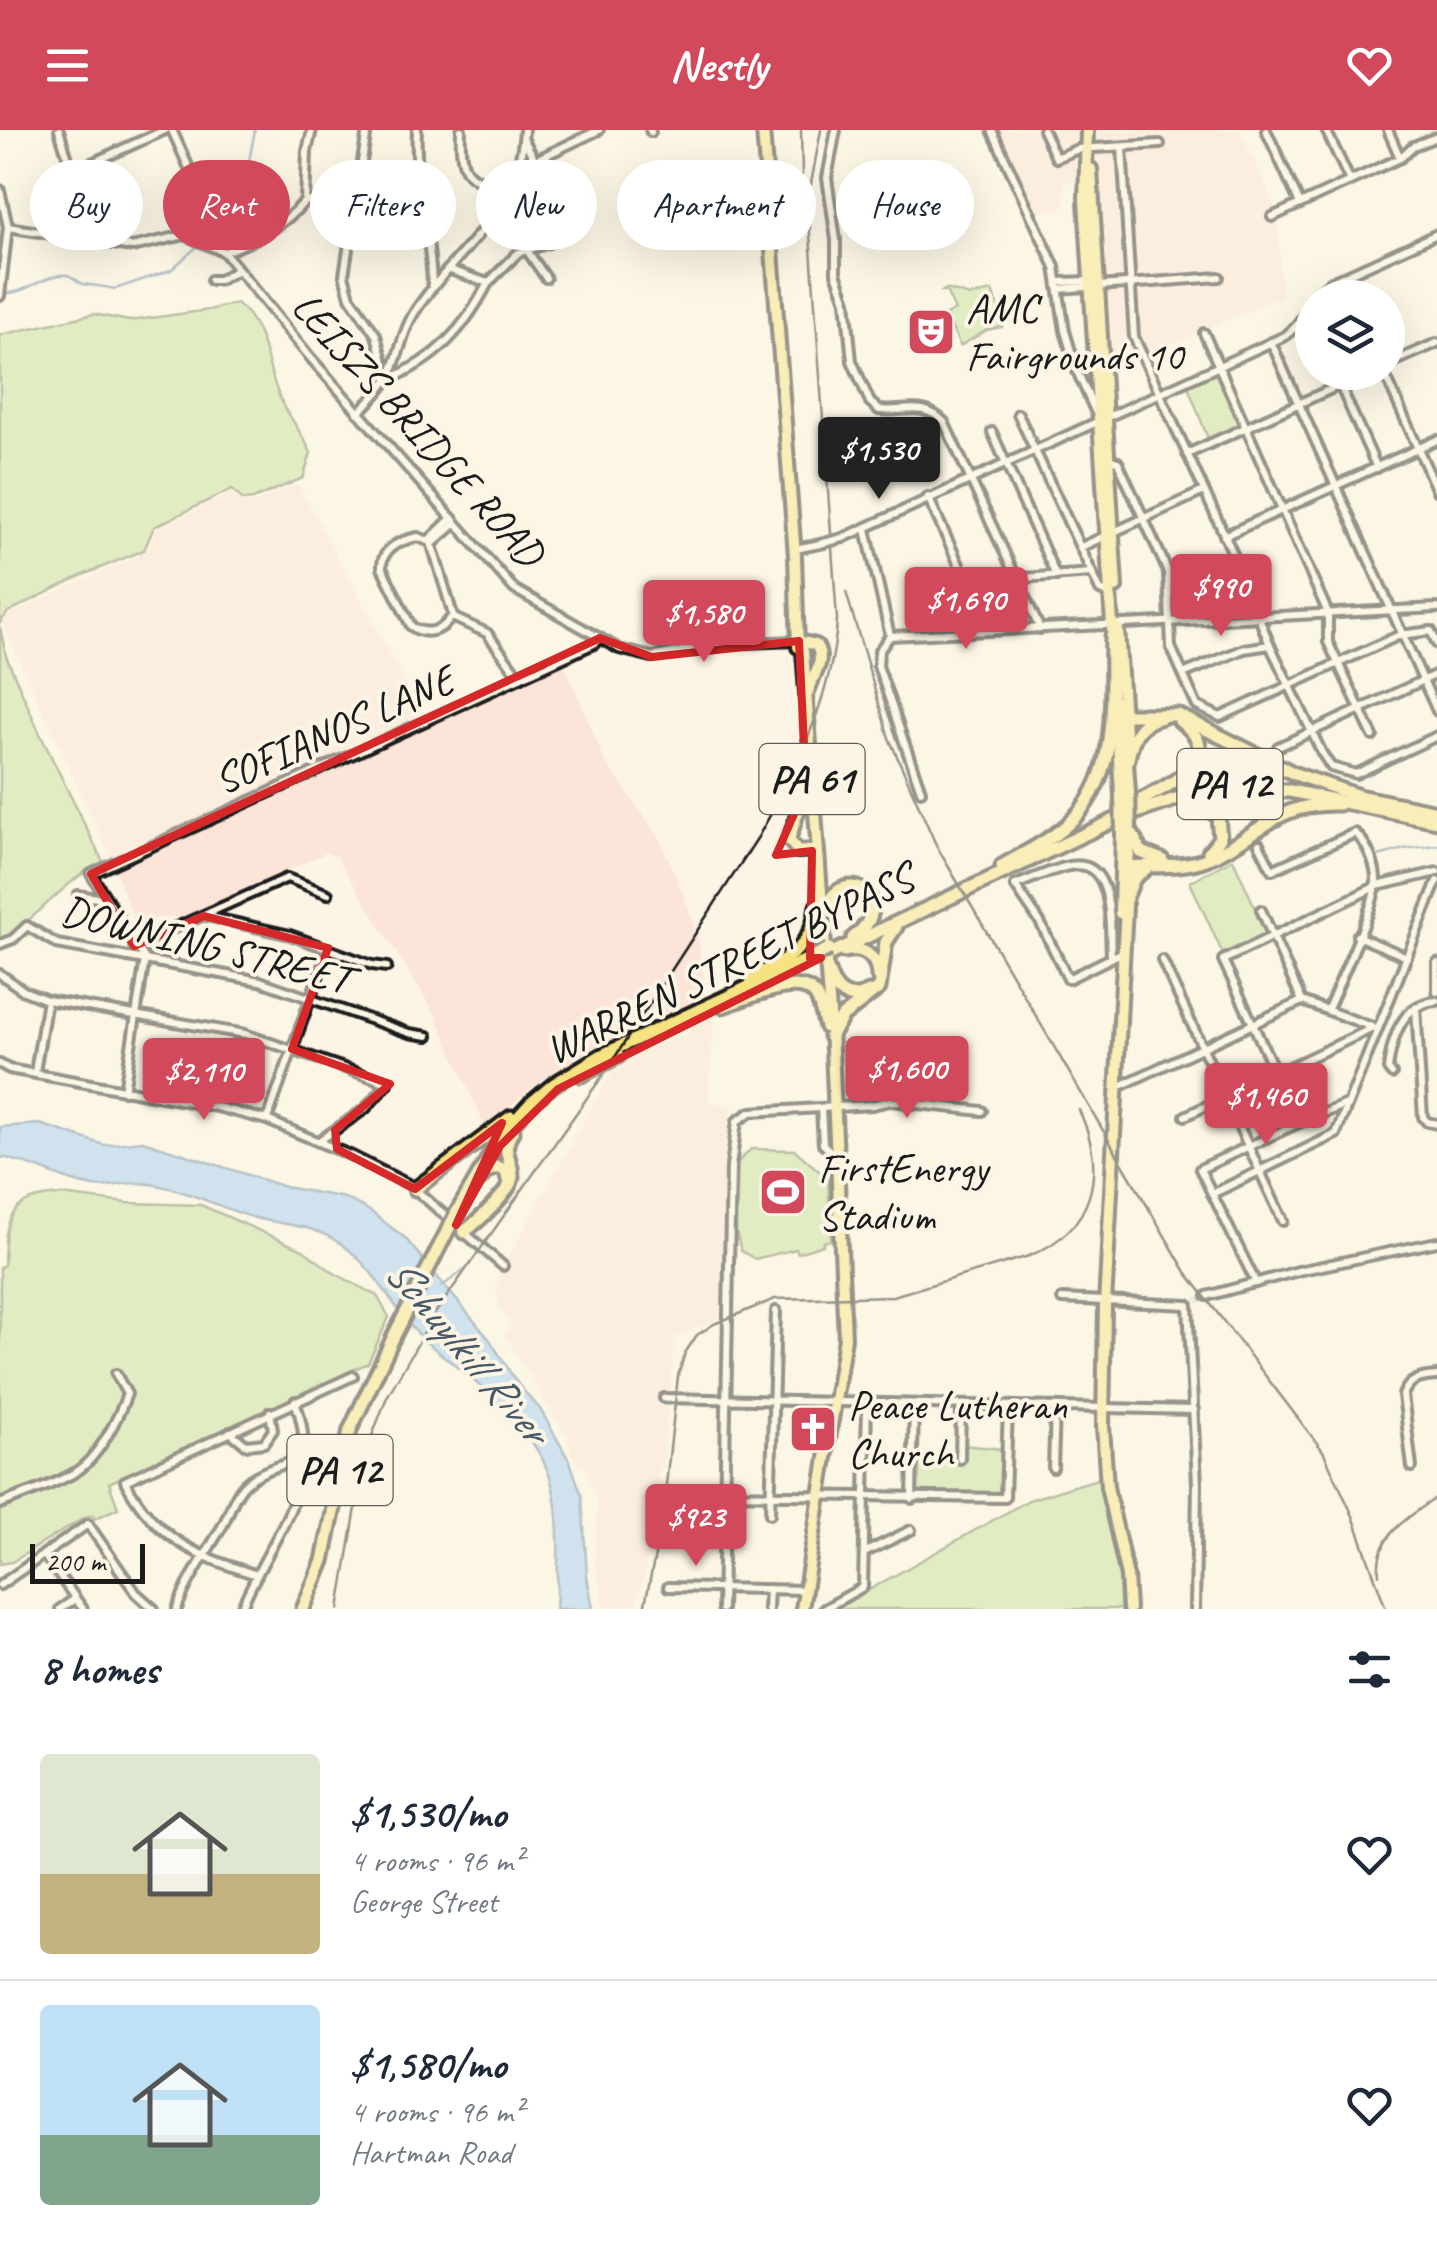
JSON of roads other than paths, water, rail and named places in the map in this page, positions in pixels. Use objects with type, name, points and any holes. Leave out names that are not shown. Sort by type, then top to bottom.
[{"type":"highway","points":[[986,876],[1066,826],[1096,788],[1110,742],[1114,628]]},
{"type":"highway","points":[[1121,717],[1178,715],[1296,774],[1356,795]]},
{"type":"highway","points":[[1110,817],[1182,778],[1195,761],[1196,740],[1180,721],[1169,717],[1154,719],[1135,734],[1128,759]]},
{"type":"highway","name":"WARREN STREET BYPASS","points":[[305,1609],[323,1561],[350,1430],[478,1176],[502,1135],[538,1097],[582,1066],[819,962],[853,938],[1110,817],[1162,797],[1223,785],[1280,784],[1356,795],[1436,816]]},
{"type":"highway","name":"WARREN STREET BYPASS","points":[[830,952],[1163,802],[1213,792],[1268,789],[1436,816]]},
{"type":"highway","points":[[1128,893],[1134,878],[1157,863],[1206,854],[1216,845],[1221,829],[1216,813],[1204,804],[1187,800],[1163,802]]},
{"type":"highway","points":[[1126,865],[1204,860],[1273,817],[1300,807],[1331,804],[1378,808]]},
{"type":"highway","points":[[1126,832],[1141,852],[1157,863]]},
{"type":"highway","points":[[823,919],[834,892],[849,886],[861,890],[870,899],[873,914],[870,924],[853,938]]},
{"type":"highway","points":[[719,1004],[800,949],[811,934],[817,906]]},
{"type":"highway","points":[[719,1004],[788,985],[802,985],[816,996],[828,1032],[879,988],[887,938],[903,920]]},
{"type":"highway","points":[[819,962],[836,990],[850,997],[868,992],[877,979],[876,963],[864,952],[853,949],[830,952]]},
{"type":"highway","name":"WARREN STREET BYPASS","points":[[478,1176],[513,1130],[567,1083],[689,1018]]},
{"type":"highway","points":[[415,1189],[538,1097]]},
{"type":"highway","points":[[464,1232],[510,1186],[512,1174],[505,1149],[513,1130]]},
{"type":"highway","points":[[415,1189],[477,1147],[484,1153],[478,1176]]},
{"type":"highway","points":[[464,1232],[505,1187],[508,1173],[492,1168],[478,1176]]},
{"type":"main road","name":"PA 61","points":[[761,130],[793,549],[806,787],[823,919],[819,962],[828,1032]]},
{"type":"main road","points":[[1087,130],[1085,180],[1098,280],[1096,305],[1125,794],[1128,893],[1116,954]]},
{"type":"main road","points":[[1096,305],[1076,285],[1085,278],[1098,280]]},
{"type":"main road","points":[[1102,417],[1108,459],[1114,628]]},
{"type":"main road","name":"PA 61","points":[[798,640],[803,652],[828,1032],[827,1107],[836,1156],[845,1338],[802,1609]]},
{"type":"main road","points":[[798,640],[816,644],[820,654],[806,704]]},
{"type":"main road","points":[[1121,717],[1128,759],[1125,794]]},
{"type":"main road","points":[[806,787],[789,838],[796,850],[814,851]]},
{"type":"main road","points":[[1126,865],[1116,954],[1119,1005],[1104,1408],[1108,1487],[1127,1576],[1129,1609]]},
{"type":"street","points":[[59,130],[68,160]]},
{"type":"street","points":[[99,160],[168,130],[184,160]]},
{"type":"street","points":[[224,252],[280,226],[305,201],[306,151],[312,130]]},
{"type":"street","points":[[362,160],[368,130]]},
{"type":"street","points":[[416,160],[417,130]]},
{"type":"street","points":[[461,130],[461,153],[476,179]]},
{"type":"street","points":[[524,134],[537,160],[599,130]]},
{"type":"street","points":[[836,130],[827,182],[836,240],[836,270],[846,301],[854,368],[876,408],[890,411],[920,407],[935,413],[946,426],[1040,629]]},
{"type":"street","points":[[992,130],[1055,267],[1062,320],[1076,369],[1102,417]]},
{"type":"street","points":[[1043,130],[1056,158],[1087,148],[1160,144]]},
{"type":"street","points":[[1266,130],[1300,204]]},
{"type":"street","points":[[1326,130],[1350,181]]},
{"type":"street","points":[[1388,130],[1400,158]]},
{"type":"street","points":[[520,160],[524,134]]},
{"type":"street","points":[[1272,217],[1437,137]]},
{"type":"street","points":[[1122,146],[1133,333],[1270,645],[1331,767],[1360,772],[1437,736]]},
{"type":"street","points":[[0,190],[8,228],[0,296]]},
{"type":"street","points":[[305,201],[310,201]]},
{"type":"street","points":[[8,228],[30,232]]},
{"type":"street","points":[[793,549],[866,529],[928,497],[1271,342],[1296,328],[1311,300],[1329,283],[1437,234]]},
{"type":"street","points":[[388,380],[404,330],[432,286],[476,239]]},
{"type":"street","name":"LEISZS BRIDGE ROAD","points":[[221,250],[358,413],[514,588],[618,649],[652,658],[717,644],[798,640]]},
{"type":"street","points":[[348,250],[344,280],[352,300],[376,334],[388,380]]},
{"type":"street","points":[[432,250],[432,286]]},
{"type":"street","points":[[358,413],[388,380],[420,366],[440,351],[488,283],[523,250]]},
{"type":"street","points":[[527,250],[546,278]]},
{"type":"street","points":[[211,280],[238,270]]},
{"type":"street","points":[[450,270],[488,283]]},
{"type":"street","points":[[1059,286],[1098,280],[1130,283],[1219,278]]},
{"type":"street","points":[[1204,332],[1328,612],[1328,642],[1372,736]]},
{"type":"street","points":[[1271,342],[1437,710]]},
{"type":"street","points":[[1405,357],[1437,343]]},
{"type":"street","points":[[1187,454],[1331,390]]},
{"type":"street","points":[[1342,390],[1377,468]]},
{"type":"street","points":[[1392,390],[1437,490]]},
{"type":"street","points":[[1018,414],[1101,592],[1110,594]]},
{"type":"street","points":[[992,432],[1056,576]]},
{"type":"street","points":[[1224,536],[1437,440]]},
{"type":"street","points":[[1108,459],[1118,462],[1169,574],[1171,647],[1197,706],[1220,717],[1336,662],[1404,636],[1431,631],[1437,644]]},
{"type":"street","points":[[1080,547],[1204,490]]},
{"type":"street","points":[[928,497],[968,582],[1092,573]]},
{"type":"street","points":[[431,542],[454,520]]},
{"type":"street","points":[[866,529],[890,636],[878,652],[878,666],[921,791]]},
{"type":"street","points":[[431,542],[410,538],[388,548],[382,568],[411,626],[428,633],[452,618]]},
{"type":"street","points":[[431,542],[452,618]]},
{"type":"street","points":[[890,636],[1114,628],[1169,621],[1437,608]]},
{"type":"street","points":[[452,618],[487,632],[520,678]]},
{"type":"street","name":"SOFIANOS LANE","points":[[106,899],[90,874],[600,638]]},
{"type":"street","points":[[1183,674],[1244,648],[1270,645]]},
{"type":"street","points":[[1278,747],[1437,674]]},
{"type":"street","points":[[1260,844],[1272,870],[1352,833],[1361,837],[1374,866],[1377,886],[1328,1010]]},
{"type":"street","points":[[1072,866],[1083,866],[1096,874],[1106,892],[1116,954],[1068,979],[1043,926],[1015,885],[1072,866]]},
{"type":"street","points":[[1299,1123],[1222,960],[1377,886],[1437,872]]},
{"type":"street","points":[[134,946],[287,878],[328,894]]},
{"type":"street","points":[[1212,1194],[1336,1134],[1437,882]]},
{"type":"street","points":[[78,896],[106,899],[146,959],[124,1091]]},
{"type":"street","points":[[1261,910],[1302,1001]]},
{"type":"street","points":[[204,916],[278,932],[387,967]]},
{"type":"street","name":"DOWNING STREET","points":[[0,944],[28,926],[57,944],[260,981],[428,1036]]},
{"type":"street","points":[[1357,936],[1408,957]]},
{"type":"street","points":[[267,1120],[328,949]]},
{"type":"street","points":[[1162,960],[1283,1221]]},
{"type":"street","points":[[1437,963],[1437,992]]},
{"type":"street","points":[[0,974],[24,991],[47,1000],[232,1031],[388,1083],[365,1110],[319,1141]]},
{"type":"street","points":[[35,1072],[47,1000]]},
{"type":"street","points":[[1115,1088],[1302,1001],[1376,1028]]},
{"type":"street","points":[[1392,1074],[1388,1069],[1390,1051],[1402,1020],[1421,1002],[1437,1001]]},
{"type":"street","points":[[1119,1005],[1132,1002]]},
{"type":"street","points":[[1416,1008],[1423,1118],[1437,1124]]},
{"type":"street","points":[[1185,1116],[1376,1028]]},
{"type":"street","points":[[0,1064],[267,1120],[337,1149],[415,1189],[503,1266]]},
{"type":"street","points":[[722,1609],[731,1167],[734,1132],[741,1116],[751,1112],[890,1102],[982,1110]]},
{"type":"street","points":[[1256,1283],[1200,1169],[1349,1104]]},
{"type":"street","points":[[335,1130],[337,1149]]},
{"type":"street","points":[[1206,1296],[1298,1271],[1437,1242]]},
{"type":"street","points":[[1062,1300],[1188,1305],[1197,1484],[1194,1609]]},
{"type":"street","points":[[770,1514],[776,1312]]},
{"type":"street","points":[[0,1504],[67,1476],[86,1462],[127,1394],[116,1374]]},
{"type":"street","points":[[257,1575],[176,1542],[151,1521],[125,1481],[353,1376]]},
{"type":"street","points":[[1412,1467],[1403,1395],[1408,1384],[1417,1378],[1437,1376]]},
{"type":"street","points":[[664,1398],[1194,1410]]},
{"type":"street","points":[[241,1609],[290,1513],[305,1458],[303,1424],[295,1401]]},
{"type":"street","points":[[824,1609],[863,1587],[867,1403]]},
{"type":"street","points":[[912,1498],[914,1404]]},
{"type":"street","points":[[960,1459],[961,1406]]},
{"type":"street","points":[[724,1494],[1005,1498],[1008,1406]]},
{"type":"street","points":[[1053,1468],[1055,1408]]},
{"type":"street","points":[[230,1432],[246,1444],[264,1443],[273,1430],[270,1412]]},
{"type":"street","points":[[177,1609],[240,1490],[249,1480],[305,1458]]},
{"type":"street","points":[[0,1585],[88,1524],[136,1594],[154,1609]]},
{"type":"street","points":[[864,1553],[911,1530]]},
{"type":"street","points":[[44,1554],[82,1609]]},
{"type":"street","points":[[668,1587],[805,1590]]},
{"type":"street","points":[[768,1609],[769,1589]]},
{"type":"street","points":[[60,1609],[75,1598]]},
{"type":"water","name":"Schuylkill River","points":[[40,1124],[104,1145],[143,1141],[285,1187],[345,1198],[370,1211],[405,1238],[490,1340],[517,1383],[540,1409],[570,1462],[582,1496],[593,1609],[556,1609],[556,1503],[546,1466],[535,1446],[504,1408],[418,1334],[350,1251],[315,1231],[255,1218],[183,1192],[139,1183],[94,1186],[0,1157],[0,1127]]},
{"type":"waterway","points":[[5,293],[64,275],[83,284],[115,289],[171,270],[223,223],[246,177],[255,130]]},
{"type":"waterway","points":[[1378,856],[1437,845]]},
{"type":"waterway","name":"Schuylkill River","points":[[441,1287],[464,1270]]},
{"type":"tunnel","points":[[1188,1305],[1207,1296]]},
{"type":"railway","points":[[801,130],[802,160]]},
{"type":"railway","points":[[339,1609],[365,1454],[387,1397],[436,1312],[606,1071],[758,837],[798,760],[820,704],[837,619],[810,234],[810,189],[821,130]]},
{"type":"railway","points":[[846,592],[889,738],[937,847],[1186,1272],[1323,1451],[1353,1516],[1386,1609]]},
{"type":"railway","points":[[644,1609],[662,1521],[678,1376],[685,1353],[697,1335],[775,1299],[893,1296],[1029,1256],[1051,1244],[1069,1230],[1089,1196],[1092,1155],[1079,1110]]},
{"type":"railway","points":[[1379,1575],[1382,1548],[1388,1538],[1437,1497]]},
{"type":"place","name":"AMC Fairgrounds 10","points":[[931,332]]},
{"type":"place","name":"FirstEnergy Stadium","points":[[783,1192]]},
{"type":"place","name":"Peace Lutheran Church","points":[[813,1429]]}]
